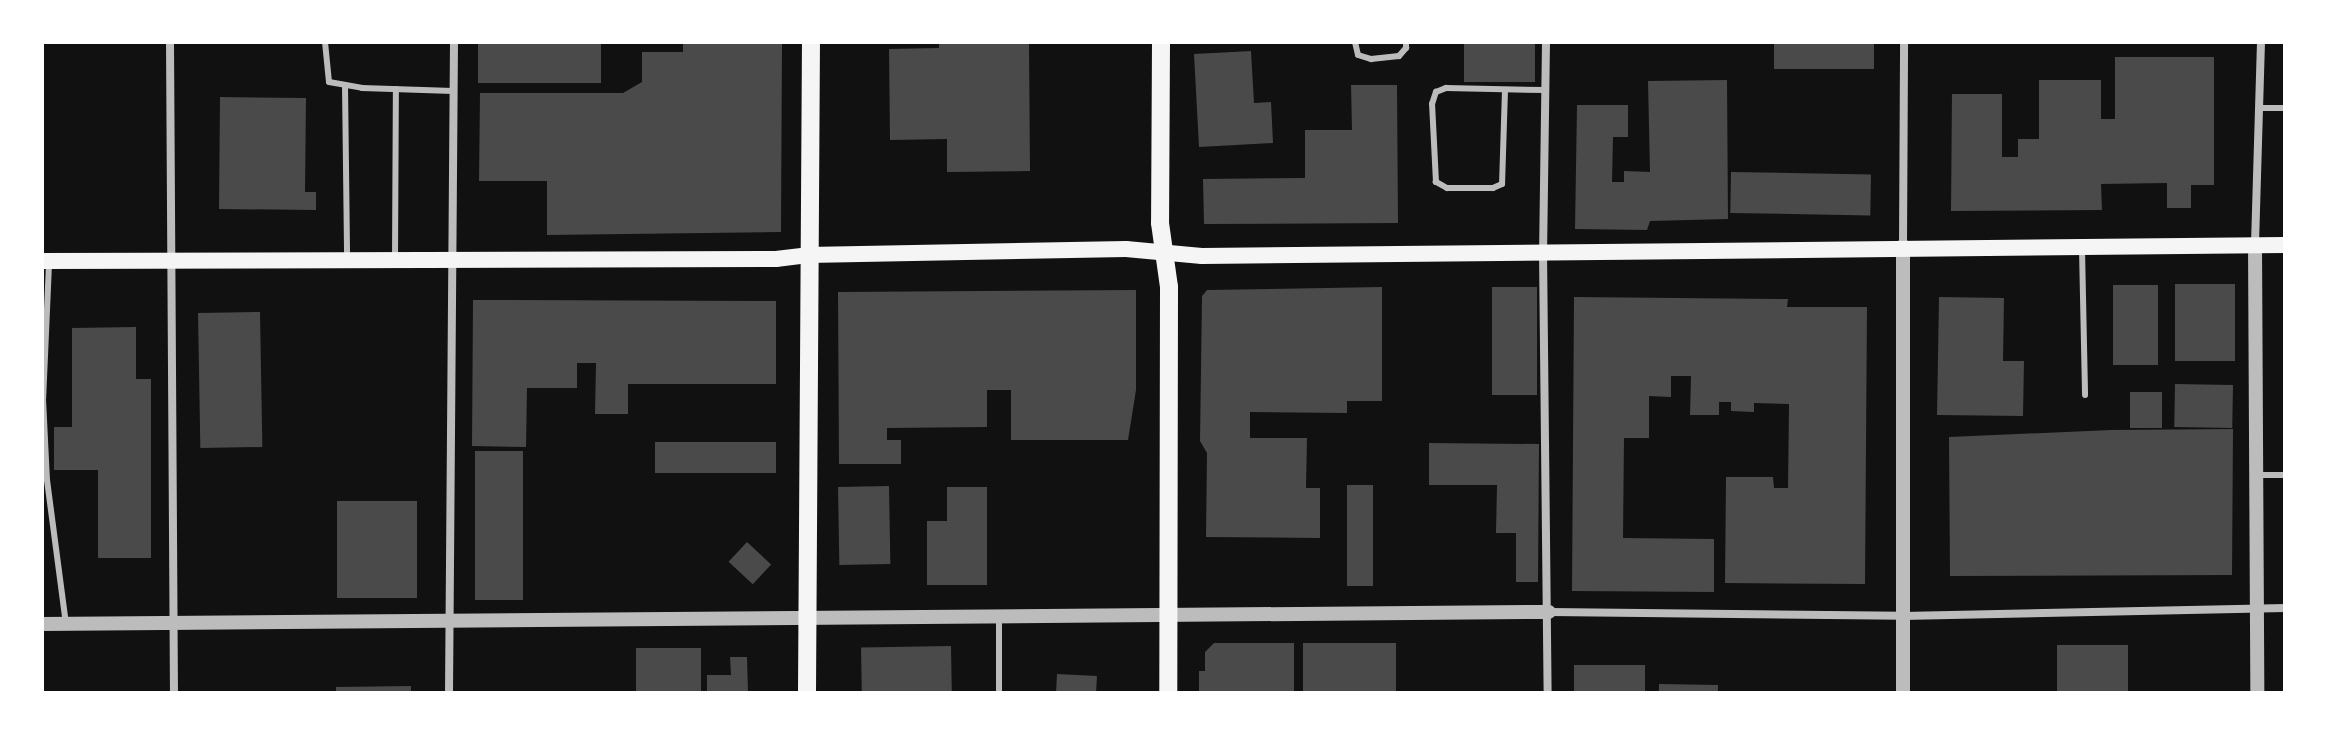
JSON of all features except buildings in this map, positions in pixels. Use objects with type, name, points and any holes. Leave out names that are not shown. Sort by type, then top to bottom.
[{"type":"main road","points":[[807,693],[811,42]]},
{"type":"main road","points":[[1161,42],[1160,223],[1169,287],[1168,693]]},
{"type":"main road","points":[[45,261],[450,257],[776,259],[808,255],[1164,251],[1202,256],[1903,246],[2285,245]]},
{"type":"street","points":[[170,42],[174,693]]},
{"type":"street","points":[[449,693],[454,42]]},
{"type":"street","points":[[1546,42],[1543,251],[1548,693]]},
{"type":"street","points":[[1903,693],[1904,42]]},
{"type":"street","points":[[2257,693],[2255,244],[2261,42]]},
{"type":"street","points":[[42,624],[1549,612],[1902,616],[2285,608]]},
{"type":"lane","points":[[325,42],[329,82],[453,91]]},
{"type":"lane","points":[[1355,42],[1358,55],[1371,59],[1399,56],[1406,42]]},
{"type":"lane","points":[[345,85],[347,258]]},
{"type":"lane","points":[[1505,90],[1506,172],[1502,184],[1493,188],[1447,188],[1436,182],[1432,104],[1436,92],[1446,88],[1545,90]]},
{"type":"lane","points":[[395,258],[396,89]]},
{"type":"lane","points":[[2259,108],[2285,108]]},
{"type":"lane","points":[[2082,245],[2085,395]]},
{"type":"lane","points":[[45,261],[43,399],[47,480],[66,624]]},
{"type":"lane","points":[[2256,475],[2285,475]]},
{"type":"lane","points":[[999,616],[999,693]]}]
